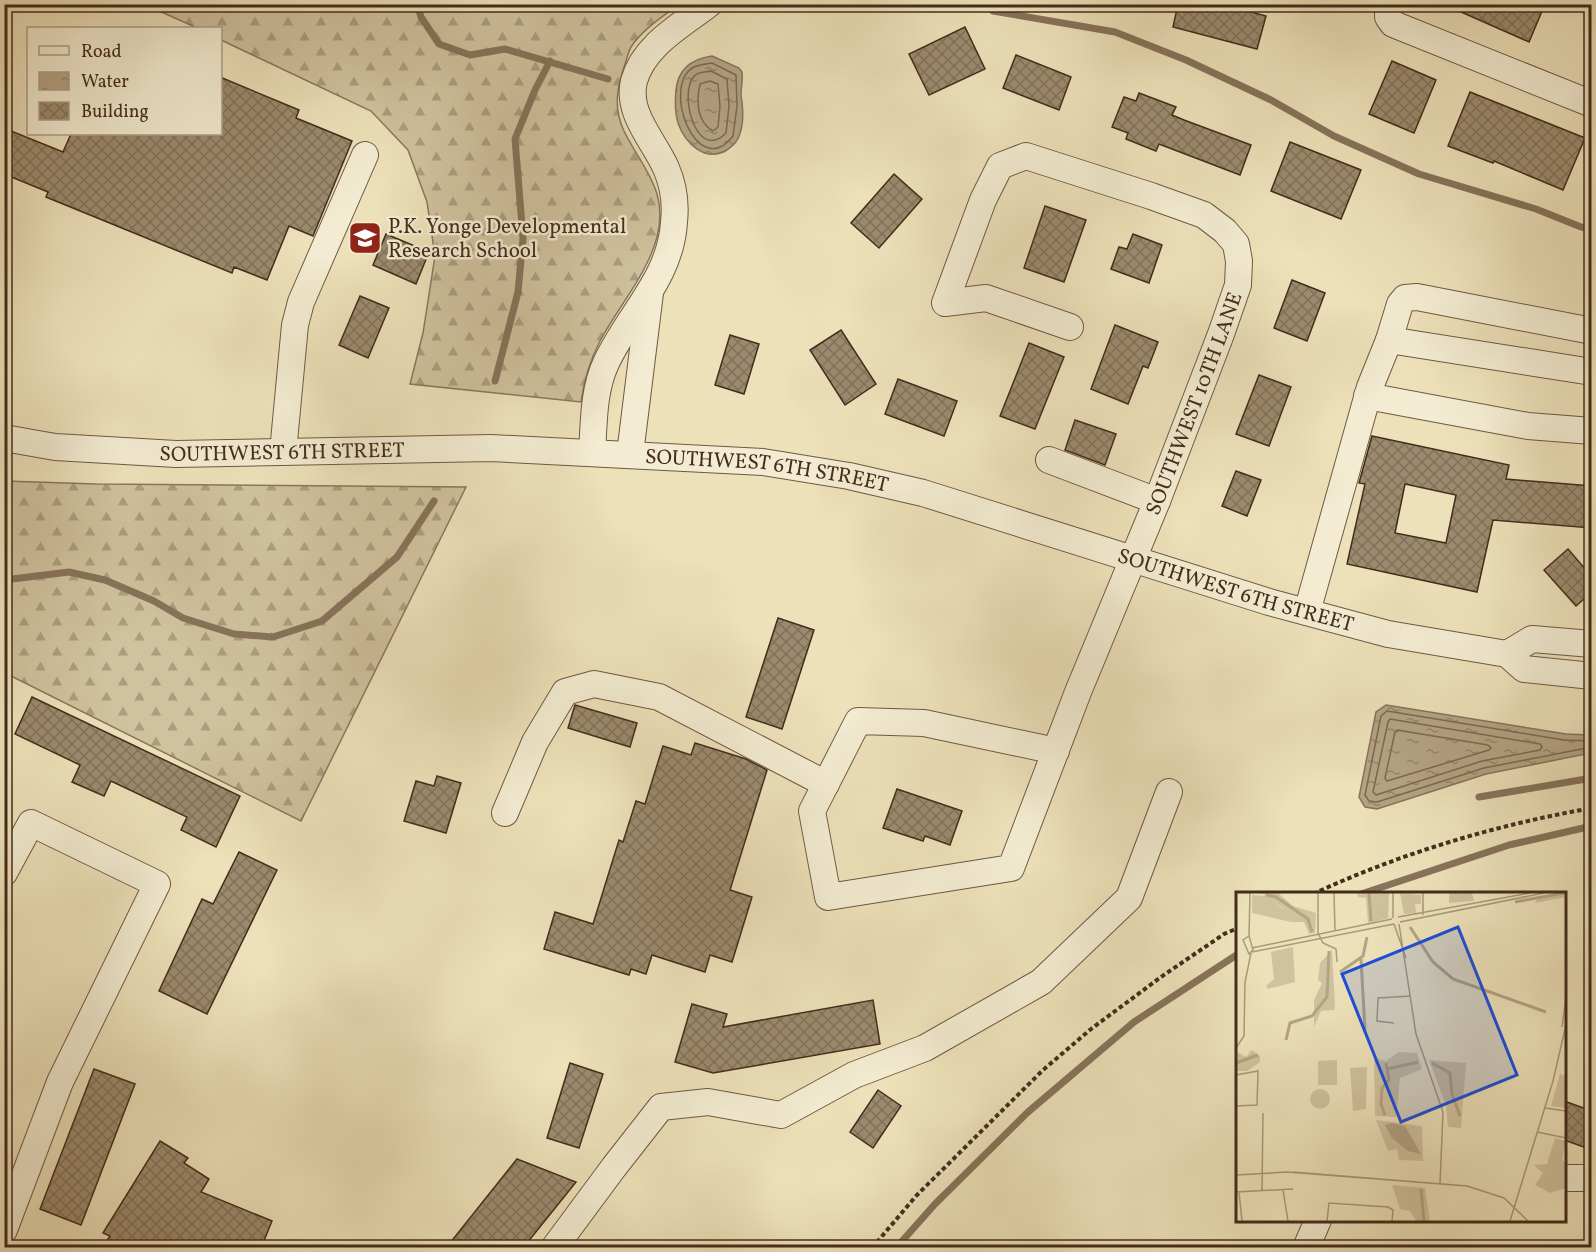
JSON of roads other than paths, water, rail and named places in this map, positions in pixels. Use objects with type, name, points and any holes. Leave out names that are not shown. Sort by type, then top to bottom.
[{"type":"street","points":[[592,453],[596,399],[605,365],[635,311],[650,293],[672,241],[674,204],[666,169],[637,115],[633,98],[634,82],[647,55],[709,4]]},
{"type":"street","points":[[1388,4],[1388,17],[1393,24],[1592,104]]},
{"type":"street","points":[[283,452],[298,314],[365,155]]},
{"type":"street","name":"SOUTHWEST 10TH LANE","points":[[826,784],[812,811],[828,897],[1011,868],[1157,501],[1238,285],[1239,261],[1236,244],[1225,231],[1204,215],[1151,195],[1026,156],[1000,166],[983,200],[945,303],[986,298],[1070,327]]},
{"type":"street","points":[[630,454],[650,293]]},
{"type":"street","points":[[1307,612],[1367,396],[1389,340],[1400,304],[1405,298],[1417,297],[1592,331]]},
{"type":"street","points":[[1389,340],[1592,372]]},
{"type":"street","points":[[1367,396],[1528,426],[1592,431]]},
{"type":"street","name":"SOUTHWEST 6TH STREET","points":[[4,438],[55,447],[176,454],[491,448],[763,462],[849,476],[923,493],[1133,561],[1388,634],[1507,654],[1524,669],[1592,676]]},
{"type":"street","points":[[1049,460],[1157,501]]},
{"type":"street","points":[[1507,654],[1532,639],[1592,644]]},
{"type":"street","points":[[505,813],[535,742],[566,692],[594,684],[659,697],[826,784],[858,721],[924,723],[1056,752]]},
{"type":"street","points":[[554,1248],[661,1107],[708,1102],[781,1115],[854,1075],[925,1048],[1041,982],[1129,898],[1168,792]]},
{"type":"street","points":[[4,873],[31,823],[157,884],[60,1082],[5,1229]]},
{"type":"street","points":[[1566,1178],[1592,1178]]},
{"type":"street","points":[[1306,1248],[1318,1222]]},
{"type":"water","points":[[712,56],[739,68],[742,72],[743,115],[741,131],[736,142],[727,150],[711,154],[697,149],[681,130],[675,102],[677,82],[683,70],[698,59]]},
{"type":"water","points":[[1386,705],[1566,734],[1588,735],[1591,736],[1591,753],[1486,774],[1377,809],[1365,807],[1359,797],[1376,712]]},
{"type":"waterway","points":[[417,4],[421,17],[439,44],[470,55],[505,49],[608,79]]},
{"type":"waterway","points":[[993,11],[1115,32],[1186,60],[1271,100],[1334,136],[1419,174],[1536,209],[1581,227],[1592,229]]},
{"type":"waterway","points":[[495,381],[518,292],[523,238],[515,139],[535,90],[550,61]]},
{"type":"waterway","points":[[4,580],[69,572],[105,580],[154,601],[183,618],[234,634],[273,637],[322,621],[397,557],[434,501]]},
{"type":"waterway","points":[[1479,797],[1592,778]]},
{"type":"waterway","points":[[1367,892],[1509,845],[1592,826]]},
{"type":"waterway","points":[[896,1248],[935,1204],[1028,1112],[1134,1022],[1236,955]]},
{"type":"place","name":"P.K. Yonge Developmental Research School","points":[[365,238]]}]
